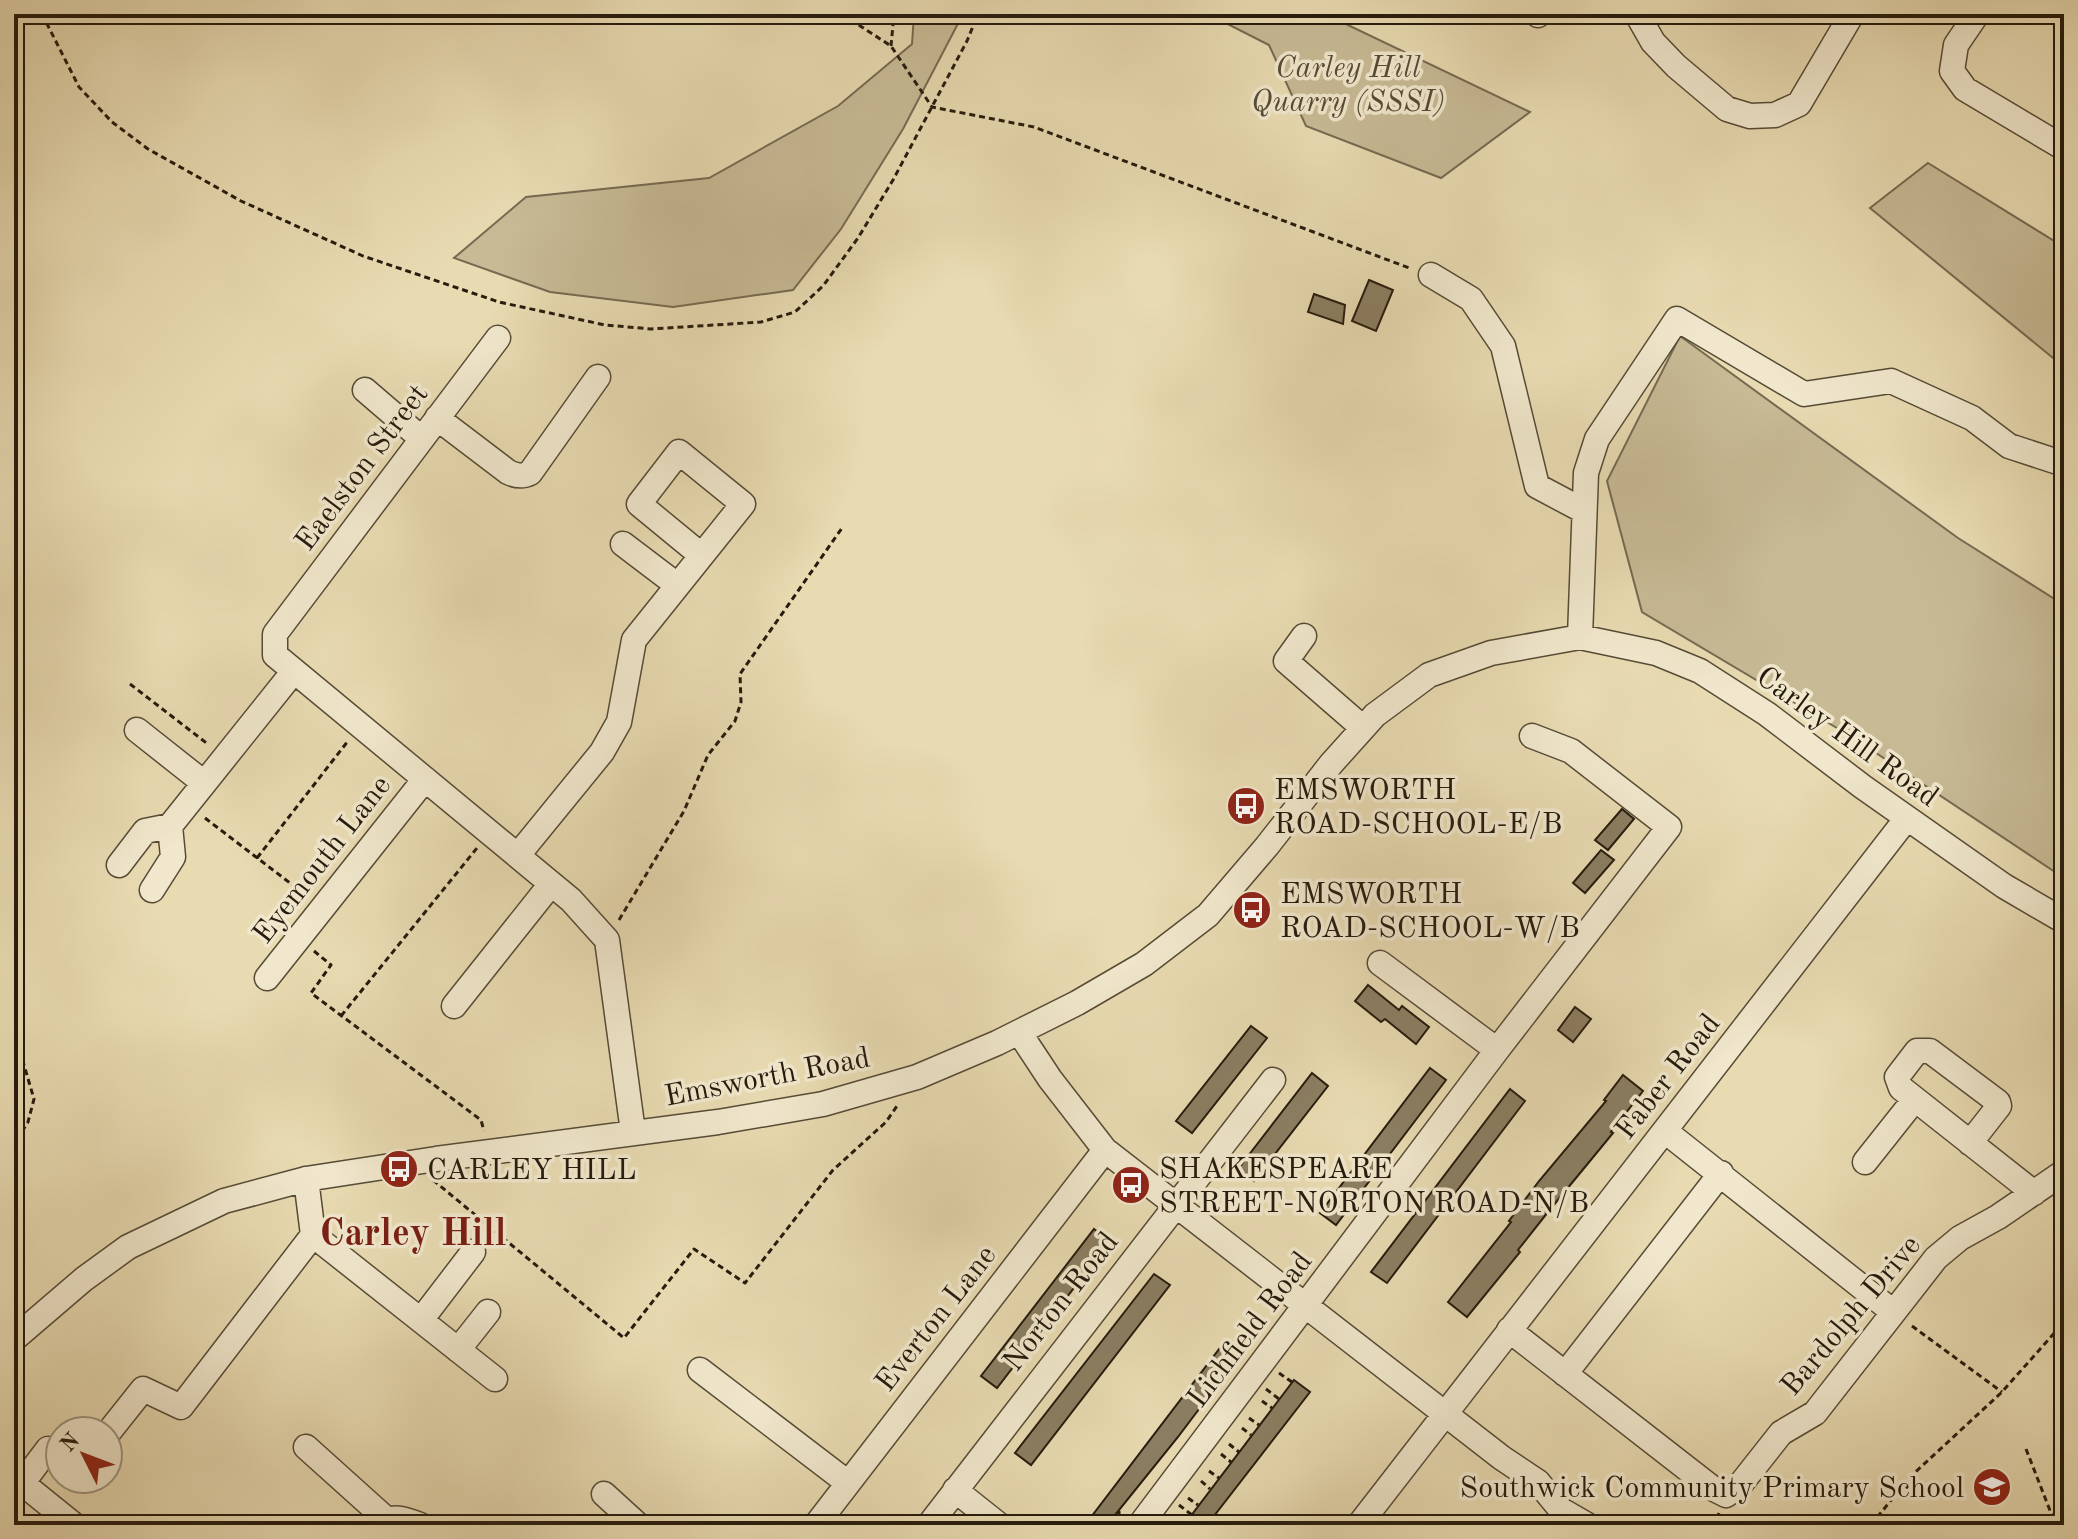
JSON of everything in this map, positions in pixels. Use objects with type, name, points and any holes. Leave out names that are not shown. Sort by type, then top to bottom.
[{"type":"street","points":[[1637,14],[1661,50],[1727,109],[1750,116],[1775,115],[1799,104],[1852,14]]},
{"type":"street","points":[[1977,14],[1956,45],[1952,71],[1965,89],[2064,148]]},
{"type":"street","points":[[1431,275],[1471,299],[1503,346],[1537,486],[1584,511]]},
{"type":"street","points":[[1580,637],[1586,473],[1597,439],[1677,319],[1804,394],[1891,381],[1972,418],[2009,446],[2064,464]]},
{"type":"street","name":"Eaelston Street","points":[[275,634],[498,338]]},
{"type":"street","points":[[437,418],[508,472],[525,475],[530,473],[598,377]]},
{"type":"street","points":[[365,390],[422,439]]},
{"type":"street","points":[[623,544],[677,585]]},
{"type":"street","points":[[518,855],[602,752],[619,722],[634,640],[701,555]]},
{"type":"street","name":"Eyemouth Lane","points":[[275,634],[275,655],[571,900],[607,940]]},
{"type":"street","points":[[1304,636],[1286,661],[1363,728]]},
{"type":"street","name":"Emsworth Road","points":[[14,1339],[84,1279],[128,1247],[224,1201],[306,1179],[489,1151],[718,1122],[823,1104],[917,1077],[1019,1032],[1144,964],[1208,915],[1363,728],[1375,715],[1429,675],[1491,653],[1580,637]]},
{"type":"street","name":"Carley Hill Road","points":[[1580,637],[1656,653],[1700,671],[1767,714],[2004,886],[2064,921]]},
{"type":"street","points":[[119,865],[145,831],[170,826],[294,671]]},
{"type":"street","points":[[137,730],[204,783]]},
{"type":"street","name":"Lichfield Road","points":[[1126,1516],[1306,1306],[1669,827],[1571,751],[1532,736]]},
{"type":"street","name":"Eyemouth Lane","points":[[267,978],[425,779]]},
{"type":"street","name":"Faber Road","points":[[1359,1525],[1907,818]]},
{"type":"street","points":[[152,890],[173,857],[170,826]]},
{"type":"street","points":[[454,1006],[551,884]]},
{"type":"street","points":[[607,940],[633,1132]]},
{"type":"street","points":[[1380,963],[1497,1050]]},
{"type":"street","points":[[1019,1032],[1050,1079],[1105,1150],[1502,1458],[1538,1482],[1561,1510],[1587,1525]]},
{"type":"street","points":[[1970,1143],[1999,1106],[1998,1102],[1930,1051],[1917,1051],[1897,1077],[1901,1088],[1944,1123],[2034,1193]]},
{"type":"street","name":"Norton Road","points":[[929,1525],[1273,1080]]},
{"type":"street","points":[[1865,1162],[1915,1099]]},
{"type":"street","points":[[1665,1131],[1892,1311]]},
{"type":"street","name":"Everton Lane","points":[[816,1525],[1105,1150]]},
{"type":"street","name":"Bardolph Drive","points":[[1509,1330],[1712,1488],[1726,1495],[1740,1485],[1781,1433],[1815,1413],[1936,1258],[1960,1238],[1998,1217],[2064,1172]]},
{"type":"street","points":[[1565,1374],[1721,1173]]},
{"type":"street","points":[[122,1415],[143,1389],[181,1407],[313,1235],[306,1179]]},
{"type":"street","points":[[313,1235],[495,1379]]},
{"type":"street","points":[[421,1320],[473,1252]]},
{"type":"street","points":[[458,1350],[488,1312]]},
{"type":"street","points":[[700,1370],[848,1483]]},
{"type":"street","points":[[306,1447],[383,1522],[403,1518],[420,1525]]},
{"type":"street","points":[[44,1454],[18,1488],[74,1525]]},
{"type":"street","points":[[955,1490],[999,1525]]},
{"type":"street","points":[[604,1494],[638,1525]]},
{"type":"path","points":[[42,14],[79,87],[101,110],[148,149],[241,201],[363,256],[499,302],[605,325],[651,329],[761,322],[795,312],[823,286],[858,238],[893,180],[967,41],[978,14]]},
{"type":"path","points":[[842,14],[891,46],[932,107],[1034,127],[1431,275]]},
{"type":"path","points":[[891,46],[894,14]]},
{"type":"path","points":[[607,940],[684,811],[689,793],[708,755],[735,721],[741,702],[740,674],[842,528]]},
{"type":"path","points":[[130,684],[225,758]]},
{"type":"path","points":[[257,858],[360,725]]},
{"type":"path","points":[[188,804],[322,908]]},
{"type":"path","points":[[341,1016],[490,832]]},
{"type":"path","points":[[298,938],[331,965],[311,993],[481,1120],[489,1151]]},
{"type":"path","points":[[14,1031],[34,1099],[28,1122],[14,1144]]},
{"type":"path","points":[[411,1163],[624,1338],[694,1249],[745,1283],[833,1170],[886,1122],[917,1077]]},
{"type":"path","points":[[1892,1311],[2002,1392]]},
{"type":"path","points":[[1871,1525],[1909,1478],[2002,1392],[2064,1322]]},
{"type":"path","points":[[2026,1449],[2051,1513],[2061,1525]]},
{"type":"green space","points":[[914,14],[963,14],[903,129],[841,229],[793,290],[673,307],[550,292],[454,258],[526,197],[709,178],[838,106],[912,44]]},
{"type":"green space","name":"Carley Hill Quarry (SSSI)","points":[[1208,14],[1325,14],[1530,112],[1441,178],[1306,126],[1269,45]]},
{"type":"green space","points":[[1928,163],[2064,247],[2064,367],[1870,208]]},
{"type":"green space","points":[[1680,336],[1958,538],[2064,605],[2064,878],[1852,737],[1642,612],[1607,481]]},
{"type":"building","points":[[1369,280],[1393,290],[1376,331],[1352,321]]},
{"type":"building","points":[[1314,294],[1345,305],[1343,324],[1308,312]]},
{"type":"building","points":[[1622,809],[1634,819],[1608,850],[1595,840]]},
{"type":"building","points":[[1601,850],[1614,860],[1585,893],[1573,883]]},
{"type":"building","points":[[1368,985],[1399,1010],[1402,1006],[1429,1027],[1416,1044],[1385,1019],[1381,1022],[1355,1001]]},
{"type":"building","points":[[1575,1007],[1591,1019],[1573,1042],[1558,1030]]},
{"type":"building","points":[[1251,1026],[1267,1038],[1192,1133],[1176,1121]]},
{"type":"building","points":[[1430,1068],[1446,1080],[1336,1225],[1320,1213]]},
{"type":"building","points":[[1312,1073],[1328,1086],[1254,1181],[1238,1169]]},
{"type":"building","points":[[1623,1075],[1643,1091],[1467,1317],[1448,1302],[1539,1181],[1606,1101]]},
{"type":"building","points":[[1510,1089],[1525,1101],[1387,1283],[1371,1272]]},
{"type":"building","points":[[1094,1229],[1110,1241],[997,1388],[981,1376]]},
{"type":"building","points":[[1154,1274],[1170,1285],[1031,1465],[1015,1453]]},
{"type":"building","points":[[1223,1344],[1239,1356],[1178,1437],[1107,1525],[1085,1525]]},
{"type":"building","points":[[1294,1380],[1310,1392],[1207,1525],[1184,1525]]},
{"type":"place","name":"EMSWORTH ROAD-SCHOOL-E/B","points":[[1246,806]]},
{"type":"place","name":"EMSWORTH ROAD-SCHOOL-W/B","points":[[1252,910]]},
{"type":"place","name":"CARLEY HILL","points":[[399,1169]]},
{"type":"place","name":"SHAKESPEARE STREET-NORTON ROAD-N/B","points":[[1131,1185]]},
{"type":"place","name":"Southwick Community Primary School","points":[[1992,1487]]},
{"type":"district","name":"Carley Hill","points":[[413,1232]]}]
